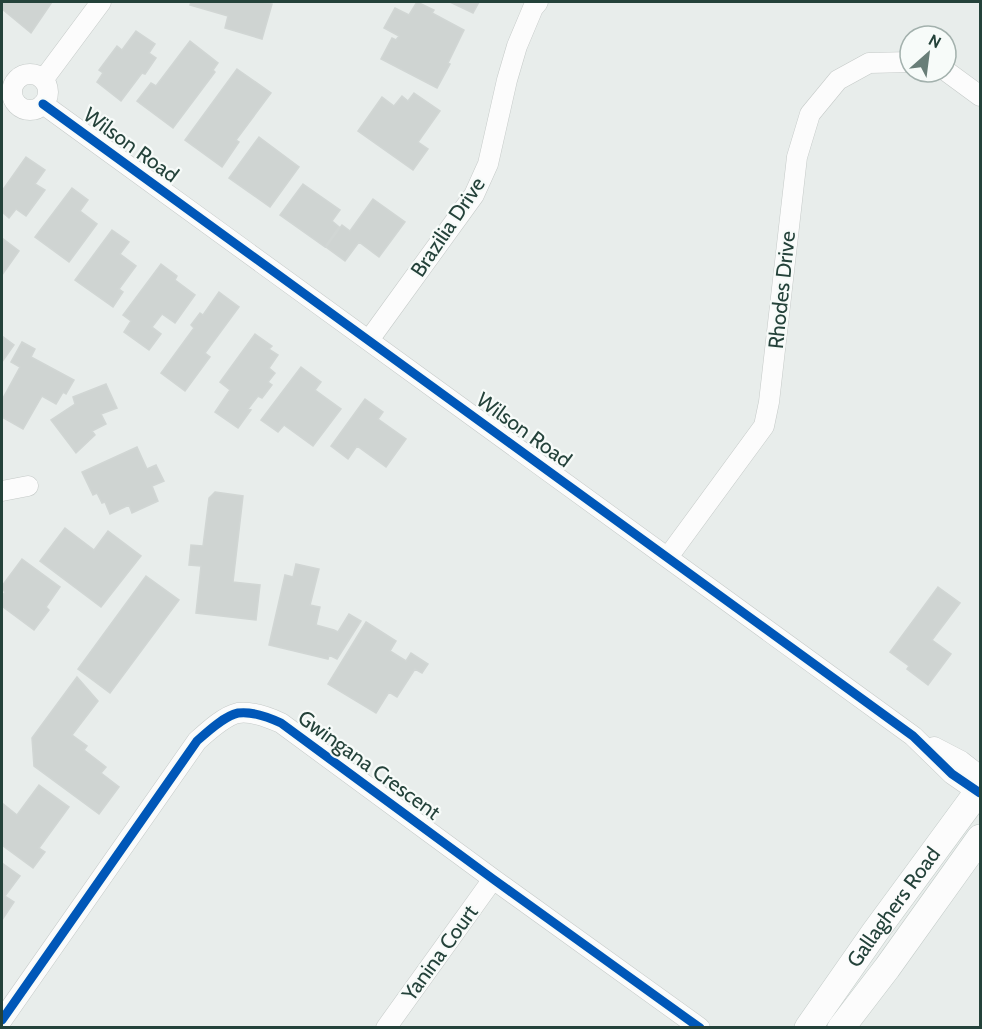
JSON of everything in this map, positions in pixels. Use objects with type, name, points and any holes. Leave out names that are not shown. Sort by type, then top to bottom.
[{"type":"street","points":[[43,80],[101,2]]},
{"type":"street","name":"Brazilia Drive","points":[[369,340],[474,195],[488,164],[517,45],[533,8],[538,2]]},
{"type":"street","name":"Rhodes Drive","points":[[668,557],[764,426],[769,402],[797,157],[810,114],[838,80],[868,63],[898,62]]},
{"type":"street","points":[[32,74],[43,80],[48,92],[47,98],[39,108],[27,110],[17,104],[8,77],[32,74]]},
{"type":"street","points":[[958,80],[981,96]]},
{"type":"street","name":"Wilson Road","points":[[43,104],[913,736],[952,774],[980,788]]},
{"type":"street","points":[[2,491],[28,486]]},
{"type":"street","name":"Gwingana Crescent","points":[[2,1020],[197,741],[219,723],[238,713],[261,714],[281,723],[700,1028]]},
{"type":"street","name":"Gallaghers Road","points":[[841,1028],[887,968],[973,845],[980,788]]},
{"type":"street","name":"Gallaghers Road","points":[[808,1028],[874,932],[973,845]]},
{"type":"street","name":"Yanina Court","points":[[387,1028],[493,879]]},
{"type":"building","points":[[2,2],[52,2],[31,33],[2,9]]},
{"type":"building","points":[[191,2],[272,4],[262,39],[225,28],[228,16],[190,5]]},
{"type":"building","points":[[417,2],[434,10],[432,13],[464,30],[437,88],[381,59],[392,38],[396,40],[399,36],[384,28],[395,8],[409,15]]},
{"type":"building","points":[[450,2],[479,2],[473,13]]},
{"type":"building","points":[[136,31],[155,44],[149,53],[156,58],[121,101],[97,82],[103,73],[99,70],[117,46],[122,50]]},
{"type":"building","points":[[190,41],[218,63],[213,70],[215,72],[173,128],[137,101],[151,83],[156,86]]},
{"type":"building","points":[[237,69],[271,93],[236,140],[239,142],[222,167],[185,140]]},
{"type":"building","points":[[414,93],[440,111],[418,142],[428,149],[413,170],[358,131],[382,97],[394,106],[402,96],[408,101]]},
{"type":"building","points":[[259,137],[299,167],[270,207],[229,178]]},
{"type":"building","points":[[26,157],[45,170],[35,184],[45,190],[26,216],[16,209],[9,218],[2,212],[2,191]]},
{"type":"building","points":[[303,184],[340,210],[332,221],[339,227],[325,247],[280,215]]},
{"type":"building","points":[[72,188],[88,200],[80,211],[97,224],[69,262],[35,237]]},
{"type":"building","points":[[373,199],[405,222],[379,257],[359,242],[345,261],[326,247],[342,225],[350,231]]},
{"type":"building","points":[[112,230],[129,242],[120,254],[136,266],[119,289],[123,292],[113,307],[75,280]]},
{"type":"building","points":[[2,238],[19,251],[2,275]]},
{"type":"building","points":[[161,264],[177,276],[175,280],[195,295],[175,323],[162,314],[152,327],[161,334],[149,350],[124,332],[131,321],[123,315]]},
{"type":"building","points":[[219,292],[239,307],[205,353],[210,357],[185,391],[161,373],[194,328],[191,325],[200,313],[203,315]]},
{"type":"building","points":[[255,334],[272,346],[269,349],[278,355],[269,368],[275,373],[268,382],[272,385],[262,398],[258,396],[238,428],[215,412],[230,390],[220,382]]},
{"type":"building","points":[[2,336],[14,345],[2,362]]},
{"type":"building","points":[[22,342],[35,349],[31,357],[74,380],[66,394],[63,392],[56,404],[42,396],[23,429],[2,417],[2,400],[20,367],[11,362]]},
{"type":"building","points":[[301,367],[321,382],[315,390],[341,409],[313,446],[284,425],[278,432],[261,420]]},
{"type":"building","points":[[106,384],[117,408],[101,414],[106,424],[92,431],[95,435],[76,453],[51,420],[75,404],[73,397]]},
{"type":"building","points":[[365,399],[383,412],[378,419],[406,439],[386,467],[357,446],[348,459],[331,446]]},
{"type":"building","points":[[137,447],[147,469],[156,465],[164,481],[152,486],[158,501],[132,513],[129,505],[110,514],[105,502],[102,503],[97,493],[93,495],[82,472]]},
{"type":"building","points":[[215,492],[243,496],[233,582],[260,585],[256,620],[196,613],[201,566],[189,565],[191,545],[203,546],[209,498]]},
{"type":"building","points":[[65,528],[94,550],[108,531],[141,556],[101,607],[40,561]]},
{"type":"building","points":[[22,559],[60,587],[46,607],[49,610],[34,630],[2,606],[2,596],[5,592],[2,586]]},
{"type":"building","points":[[296,564],[319,569],[310,605],[320,607],[316,625],[338,632],[349,614],[361,621],[337,659],[329,655],[328,659],[269,645],[285,575],[293,577]]},
{"type":"building","points":[[146,576],[179,600],[110,693],[78,669]]},
{"type":"building","points":[[938,587],[960,603],[932,640],[951,654],[928,685],[907,669],[909,666],[890,652]]},
{"type":"building","points":[[366,622],[396,641],[390,651],[406,661],[411,653],[428,664],[422,673],[415,669],[397,697],[389,692],[376,713],[328,684]]},
{"type":"building","points":[[77,677],[98,701],[72,735],[87,746],[84,750],[106,767],[101,773],[119,787],[99,814],[34,766],[32,738]]},
{"type":"building","points":[[39,785],[69,807],[39,848],[45,852],[33,868],[2,845],[2,803],[17,815]]},
{"type":"building","points":[[2,863],[20,876],[5,896],[14,902],[2,920]]},
{"type":"cycle path","points":[[43,104],[913,736],[952,774],[980,793]]},
{"type":"cycle path","points":[[2,1020],[197,741],[227,717],[238,713],[249,713],[281,723],[700,1028]]}]
